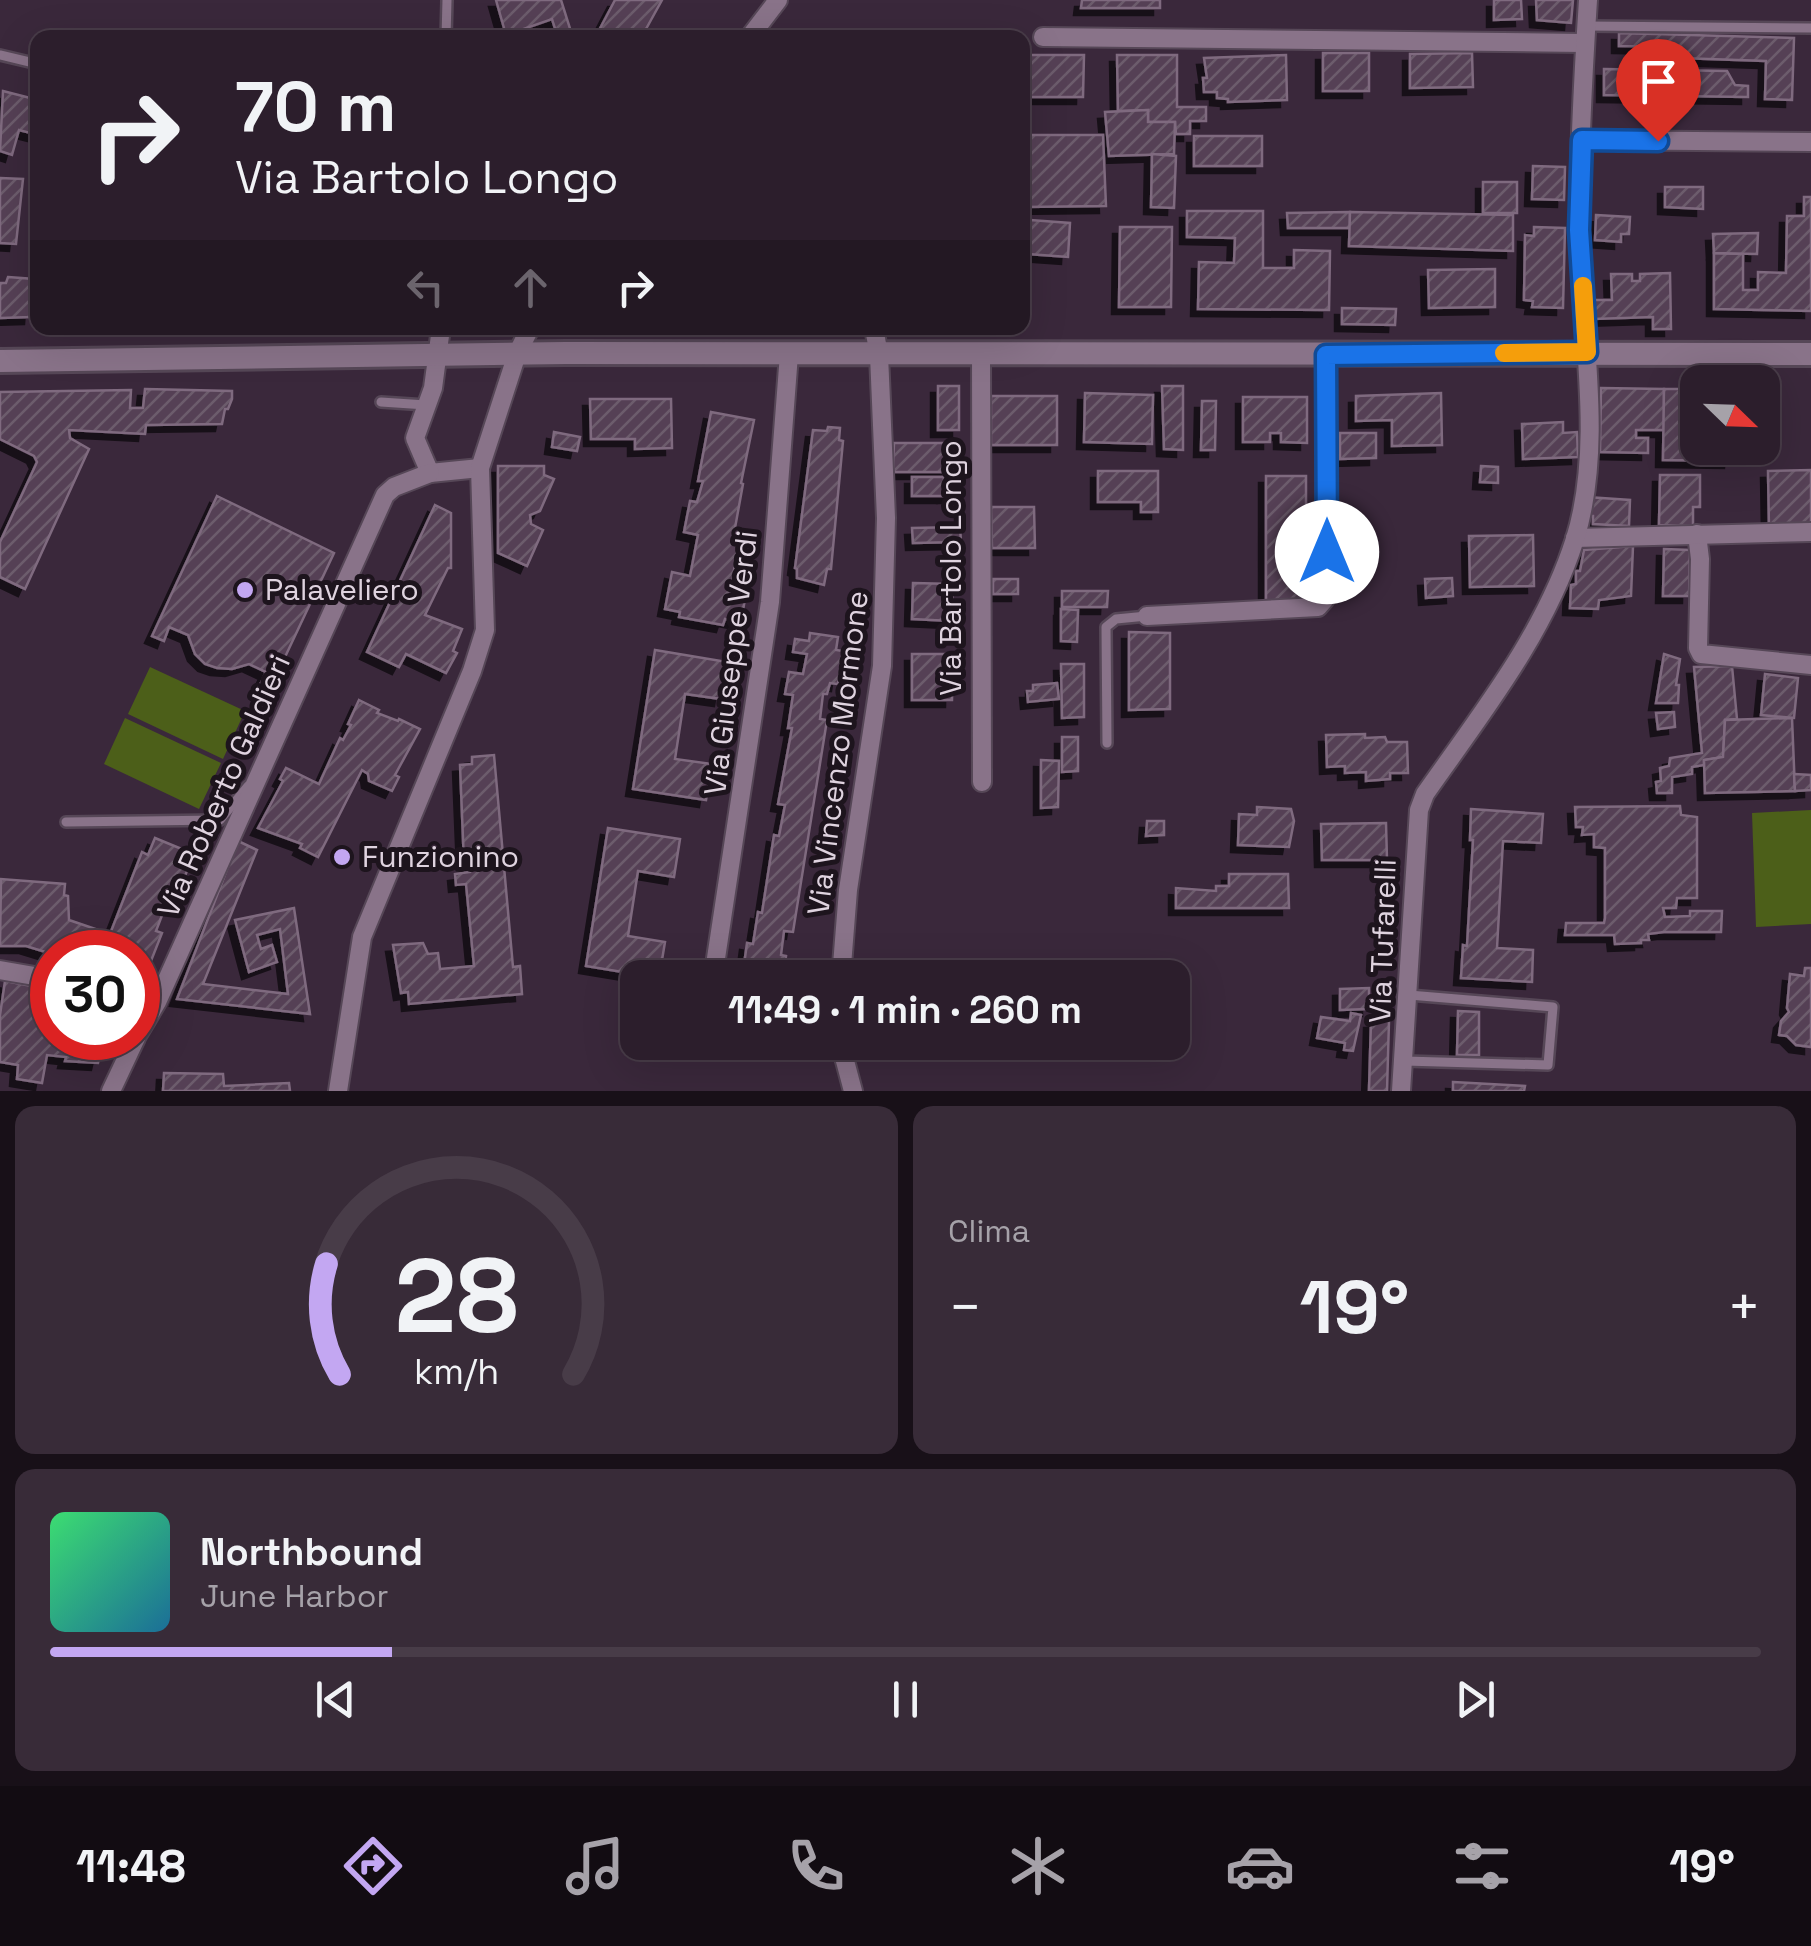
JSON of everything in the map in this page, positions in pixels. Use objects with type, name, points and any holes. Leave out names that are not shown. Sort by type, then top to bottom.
[{"type":"street","points":[[756,30],[778,0]]},
{"type":"street","points":[[1588,0],[1579,230],[1587,352],[1588,452],[1575,538],[1811,532]]},
{"type":"street","points":[[1043,37],[1584,34]]},
{"type":"street","points":[[1582,140],[1811,142]]},
{"type":"street","points":[[440,335],[415,438],[430,473],[480,468]]},
{"type":"street","points":[[338,1091],[362,937],[472,672],[485,630],[480,468],[516,354],[526,335]]},
{"type":"street","name":"Via Vincenzo Mormone","points":[[842,960],[848,890],[882,666],[886,518],[875,335]]},
{"type":"street","points":[[0,361],[516,354],[1811,354]]},
{"type":"street","name":"Via Giuseppe Verdi","points":[[716,960],[770,602],[789,354]]},
{"type":"street","name":"Via Bartolo Longo","points":[[981,354],[982,782]]},
{"type":"street","points":[[1147,616],[1318,607],[1325,600],[1326,355]]},
{"type":"street","name":"Via Roberto Galdieri","points":[[160,995],[386,495],[394,487],[430,473]]},
{"type":"street","points":[[1697,534],[1701,654],[1811,666]]},
{"type":"street","name":"Via Tufarelli","points":[[1401,1091],[1415,838],[1425,794],[1537,627],[1575,538]]},
{"type":"street","points":[[0,970],[30,975]]},
{"type":"street","name":"Via Roberto Galdieri","points":[[111,1091],[126,1060]]},
{"type":"street","points":[[845,1060],[854,1091]]},
{"type":"lane","points":[[446,30],[447,0]]},
{"type":"lane","points":[[1584,34],[1811,28]]},
{"type":"lane","points":[[0,54],[30,62]]},
{"type":"lane","points":[[381,402],[426,405]]},
{"type":"lane","points":[[1106,742],[1106,627],[1116,619],[1147,616]]},
{"type":"lane","points":[[66,822],[220,820],[263,768]]},
{"type":"lane","points":[[1405,1060],[1548,1065],[1552,1008],[1409,995]]},
{"type":"green space","points":[[150,667],[245,711],[223,759],[128,714]]},
{"type":"green space","points":[[125,718],[221,763],[199,809],[104,764]]},
{"type":"green space","points":[[1811,810],[1811,924],[1756,927],[1752,813]]},
{"type":"building","points":[[496,0],[561,0],[570,30],[555,30],[552,19],[520,30],[505,30]]},
{"type":"building","points":[[615,0],[662,0],[645,30],[599,30]]},
{"type":"building","points":[[1082,0],[1160,0],[1160,8],[1081,8]]},
{"type":"building","points":[[1494,0],[1521,0],[1522,19],[1494,20]]},
{"type":"building","points":[[1536,0],[1573,0],[1571,23],[1537,20]]},
{"type":"building","points":[[1619,33],[1794,38],[1792,100],[1765,99],[1766,61],[1680,58],[1681,47],[1619,46]]},
{"type":"building","points":[[1323,53],[1369,53],[1369,91],[1323,91]]},
{"type":"building","points":[[1472,53],[1473,87],[1410,88],[1410,54]]},
{"type":"building","points":[[1030,55],[1084,55],[1083,97],[1030,97]]},
{"type":"building","points":[[1117,55],[1177,55],[1177,107],[1206,107],[1206,121],[1190,121],[1190,134],[1176,134],[1175,122],[1148,122],[1148,110],[1118,111]]},
{"type":"building","points":[[1286,55],[1287,100],[1228,102],[1217,98],[1217,92],[1204,92],[1204,58]]},
{"type":"building","points":[[1604,69],[1727,71],[1735,85],[1748,86],[1748,97],[1604,95]]},
{"type":"building","points":[[3,91],[30,98],[30,133],[19,130],[12,155],[0,151]]},
{"type":"building","points":[[1148,110],[1148,122],[1175,122],[1174,154],[1109,156],[1105,112]]},
{"type":"building","points":[[1030,135],[1103,135],[1106,206],[1030,207]]},
{"type":"building","points":[[1194,136],[1262,136],[1262,166],[1194,166]]},
{"type":"building","points":[[1152,154],[1176,156],[1174,208],[1151,207]]},
{"type":"building","points":[[1533,166],[1565,167],[1564,200],[1532,199]]},
{"type":"building","points":[[0,178],[23,179],[16,244],[0,243]]},
{"type":"building","points":[[1483,182],[1517,182],[1517,213],[1483,213]]},
{"type":"building","points":[[1665,187],[1703,187],[1703,209],[1665,207]]},
{"type":"building","points":[[1804,197],[1811,197],[1811,311],[1714,309],[1714,253],[1743,254],[1743,290],[1758,290],[1758,272],[1786,273],[1787,216],[1804,216]]},
{"type":"building","points":[[1187,211],[1263,211],[1263,268],[1294,268],[1294,250],[1330,251],[1329,310],[1198,309],[1199,262],[1234,263],[1235,238],[1187,237]]},
{"type":"building","points":[[1350,212],[1350,228],[1288,228],[1287,213]]},
{"type":"building","points":[[1350,212],[1513,215],[1513,251],[1349,246]]},
{"type":"building","points":[[1596,215],[1630,217],[1629,234],[1621,234],[1621,242],[1595,240]]},
{"type":"building","points":[[1030,220],[1070,223],[1068,257],[1030,254]]},
{"type":"building","points":[[1120,227],[1172,227],[1171,307],[1119,307]]},
{"type":"building","points":[[1534,227],[1565,228],[1563,308],[1532,307],[1533,301],[1524,300],[1525,235],[1534,236]]},
{"type":"building","points":[[1758,233],[1757,254],[1714,253],[1713,234]]},
{"type":"building","points":[[1495,269],[1495,307],[1429,308],[1428,270]]},
{"type":"building","points":[[1670,273],[1671,329],[1653,329],[1653,317],[1593,319],[1592,300],[1612,300],[1611,274],[1632,274],[1632,281],[1640,281],[1640,274]]},
{"type":"building","points":[[8,277],[30,279],[30,317],[0,318],[0,283],[6,283]]},
{"type":"building","points":[[1342,308],[1396,309],[1395,325],[1342,324]]},
{"type":"building","points":[[938,386],[959,386],[959,430],[938,430]]},
{"type":"building","points":[[1162,386],[1183,386],[1183,450],[1164,449]]},
{"type":"building","points":[[1601,388],[1664,389],[1664,430],[1636,430],[1636,438],[1648,438],[1648,453],[1600,452]]},
{"type":"building","points":[[145,389],[232,391],[232,399],[222,424],[146,425],[145,434],[69,430],[70,438],[89,449],[25,589],[0,577],[0,542],[37,462],[34,456],[0,439],[0,392],[131,390],[130,408],[143,408]]},
{"type":"building","points":[[1664,389],[1680,389],[1680,460],[1663,460]]},
{"type":"building","points":[[1085,393],[1153,395],[1152,444],[1084,442]]},
{"type":"building","points":[[1441,393],[1442,445],[1392,446],[1392,420],[1356,421],[1356,396]]},
{"type":"building","points":[[991,396],[1057,396],[1057,445],[991,445]]},
{"type":"building","points":[[1243,397],[1307,397],[1307,443],[1281,442],[1281,433],[1270,433],[1270,442],[1243,442]]},
{"type":"building","points":[[590,399],[671,399],[672,448],[635,449],[635,439],[591,439]]},
{"type":"building","points":[[1202,401],[1216,401],[1215,450],[1201,450]]},
{"type":"building","points":[[711,412],[754,420],[741,483],[735,528],[742,530],[730,590],[746,593],[741,622],[725,619],[723,625],[679,617],[680,612],[665,609],[672,572],[690,576],[698,535],[684,532],[690,501],[697,502],[703,481],[698,481]]},
{"type":"building","points":[[1563,422],[1563,433],[1577,432],[1578,457],[1523,459],[1522,424]]},
{"type":"building","points":[[828,427],[840,428],[839,440],[843,441],[831,569],[827,569],[824,585],[797,578],[795,568],[813,430],[827,431]]},
{"type":"building","points":[[554,432],[580,437],[577,451],[552,447]]},
{"type":"building","points":[[1340,433],[1376,433],[1376,458],[1340,459]]},
{"type":"building","points":[[894,443],[948,443],[948,472],[893,472]]},
{"type":"building","points":[[498,466],[544,466],[544,475],[554,479],[540,511],[530,515],[531,524],[543,530],[527,566],[498,553]]},
{"type":"building","points":[[1481,466],[1498,467],[1498,483],[1480,482]]},
{"type":"building","points":[[1811,470],[1811,526],[1769,527],[1768,471]]},
{"type":"building","points":[[1098,471],[1158,471],[1158,512],[1141,512],[1141,502],[1098,502]]},
{"type":"building","points":[[1660,475],[1700,475],[1700,507],[1693,507],[1693,526],[1659,525]]},
{"type":"building","points":[[1266,476],[1306,476],[1306,601],[1266,601]]},
{"type":"building","points":[[912,477],[944,477],[944,496],[912,496]]},
{"type":"building","points":[[944,477],[961,477],[961,496],[944,496]]},
{"type":"building","name":"Palaveliero","points":[[217,496],[334,553],[269,691],[259,687],[266,672],[249,664],[232,669],[205,664],[195,654],[188,635],[169,627],[164,641],[152,636]]},
{"type":"building","points":[[1587,497],[1630,500],[1629,526],[1593,524],[1593,516],[1586,516]]},
{"type":"building","points":[[435,505],[451,513],[451,568],[425,615],[462,629],[453,651],[457,653],[446,673],[406,654],[399,667],[367,652]]},
{"type":"building","points":[[991,507],[1034,507],[1035,548],[992,548]]},
{"type":"building","points":[[960,527],[961,542],[913,543],[912,528]]},
{"type":"building","points":[[1533,535],[1534,586],[1470,587],[1469,536]]},
{"type":"building","points":[[1633,546],[1631,596],[1599,600],[1598,609],[1570,608],[1571,585],[1576,584],[1584,550]]},
{"type":"building","points":[[1664,549],[1690,550],[1689,596],[1663,596]]},
{"type":"building","points":[[1452,578],[1453,596],[1426,598],[1425,579]]},
{"type":"building","points":[[993,579],[1018,579],[1018,594],[993,594]]},
{"type":"building","points":[[913,583],[953,584],[951,621],[912,619]]},
{"type":"building","points":[[1062,591],[1108,591],[1107,607],[1062,607]]},
{"type":"building","points":[[1061,609],[1078,610],[1077,642],[1061,641]]},
{"type":"building","points":[[1129,632],[1170,633],[1170,709],[1129,710]]},
{"type":"building","points":[[810,633],[838,637],[836,650],[843,651],[838,684],[830,683],[827,694],[823,694],[820,719],[827,720],[793,932],[784,931],[781,955],[786,956],[786,960],[745,960],[747,943],[753,944],[758,912],[762,913],[774,835],[779,836],[785,805],[778,804],[792,728],[788,728],[793,695],[785,694],[789,672],[803,674],[807,654],[793,652],[795,639],[809,641]]},
{"type":"building","points":[[655,650],[727,662],[721,699],[685,694],[675,759],[712,764],[706,800],[633,789]]},
{"type":"building","points":[[912,654],[953,654],[952,700],[912,700]]},
{"type":"building","points":[[1664,654],[1680,659],[1678,703],[1656,703]]},
{"type":"building","points":[[1061,664],[1084,664],[1084,717],[1062,718]]},
{"type":"building","points":[[1732,666],[1737,719],[1725,720],[1723,757],[1704,760],[1704,765],[1692,767],[1692,774],[1672,777],[1672,793],[1657,793],[1660,768],[1669,766],[1670,758],[1702,753],[1694,667]]},
{"type":"building","points":[[1765,674],[1798,678],[1794,718],[1761,715]]},
{"type":"building","points":[[1057,683],[1059,699],[1028,702],[1027,691],[1033,691],[1033,685]]},
{"type":"building","points":[[359,700],[379,710],[377,713],[420,729],[395,775],[399,777],[392,791],[369,781],[362,770],[318,857],[300,848],[302,844],[258,828],[286,768],[319,784],[340,738],[343,740],[351,725],[348,724]]},
{"type":"building","points":[[1674,712],[1675,727],[1658,729],[1656,713]]},
{"type":"building","points":[[1792,718],[1795,791],[1705,793],[1704,760],[1723,757],[1725,720]]},
{"type":"building","points":[[1365,734],[1365,738],[1407,742],[1408,773],[1390,773],[1390,779],[1366,781],[1366,772],[1345,773],[1345,766],[1327,767],[1326,735]]},
{"type":"building","points":[[1062,737],[1078,737],[1078,771],[1062,772]]},
{"type":"building","points":[[494,755],[513,967],[520,966],[522,994],[409,1004],[408,992],[401,993],[393,945],[423,943],[428,954],[438,953],[440,969],[474,966],[466,884],[456,885],[455,874],[470,872],[469,862],[464,863],[460,765],[472,764],[472,757]]},
{"type":"building","points":[[1041,760],[1059,761],[1058,807],[1041,808]]},
{"type":"building","points":[[1794,774],[1811,775],[1811,790],[1795,791]]},
{"type":"building","points":[[1680,806],[1681,815],[1697,817],[1697,898],[1677,898],[1676,908],[1663,908],[1665,917],[1690,916],[1690,911],[1722,911],[1721,932],[1664,932],[1648,934],[1649,940],[1641,943],[1615,944],[1614,935],[1565,935],[1566,923],[1604,923],[1605,918],[1605,848],[1594,847],[1594,834],[1582,835],[1583,827],[1576,827],[1575,807]]},
{"type":"building","points":[[1257,807],[1291,809],[1294,821],[1289,847],[1238,845],[1239,814],[1257,815]]},
{"type":"building","points":[[1471,809],[1543,814],[1541,843],[1503,841],[1497,948],[1533,950],[1532,982],[1461,978],[1463,945],[1467,946]]},
{"type":"building","points":[[1147,821],[1164,821],[1164,835],[1146,836]]},
{"type":"building","points":[[1386,823],[1387,860],[1322,860],[1321,824]]},
{"type":"building","points":[[608,828],[680,839],[674,877],[638,871],[628,936],[665,942],[662,960],[620,960],[620,972],[586,966]]},
{"type":"building","points":[[155,838],[189,852],[187,857],[192,859],[175,900],[169,897],[156,930],[112,930],[142,852],[148,855]]},
{"type":"building","points":[[238,841],[257,850],[203,984],[288,994],[280,929],[257,935],[261,949],[272,945],[277,962],[249,972],[235,920],[294,908],[310,1014],[177,999]]},
{"type":"building","points":[[1229,874],[1288,874],[1289,908],[1176,908],[1176,888],[1216,891],[1216,886],[1229,886]]},
{"type":"building","points":[[1,879],[65,884],[69,920],[98,930],[30,930],[30,947],[0,946]]},
{"type":"building","points":[[1805,968],[1811,968],[1811,1047],[1796,1045],[1787,1036],[1779,1035],[1781,1021],[1789,1012],[1790,974],[1804,976]]},
{"type":"building","points":[[5,981],[30,986],[30,1060],[46,1060],[42,1083],[17,1079],[18,1065],[0,1062]]},
{"type":"building","points":[[1369,988],[1369,1009],[1340,1010],[1340,989]]},
{"type":"building","points":[[1458,1011],[1479,1012],[1479,1055],[1457,1055]]},
{"type":"building","points":[[1351,1013],[1361,1015],[1353,1051],[1344,1050],[1345,1043],[1317,1038],[1321,1017],[1350,1021]]},
{"type":"building","points":[[1371,1021],[1389,1021],[1387,1091],[1369,1091]]},
{"type":"building","points":[[65,1060],[99,1060],[98,1063]]},
{"type":"building","points":[[164,1073],[223,1074],[224,1086],[289,1083],[290,1091],[163,1091]]},
{"type":"building","points":[[1453,1082],[1525,1086],[1524,1091],[1453,1091]]},
{"type":"slow traffic","points":[[1504,353],[1587,352],[1583,286]]},
{"type":"place","name":"Palaveliero","points":[[245,590]]},
{"type":"place","name":"Funzionino","points":[[342,857]]},
{"type":"route","points":[[1327,552],[1326,355],[1587,352],[1579,230],[1582,140],[1658,141]]}]
